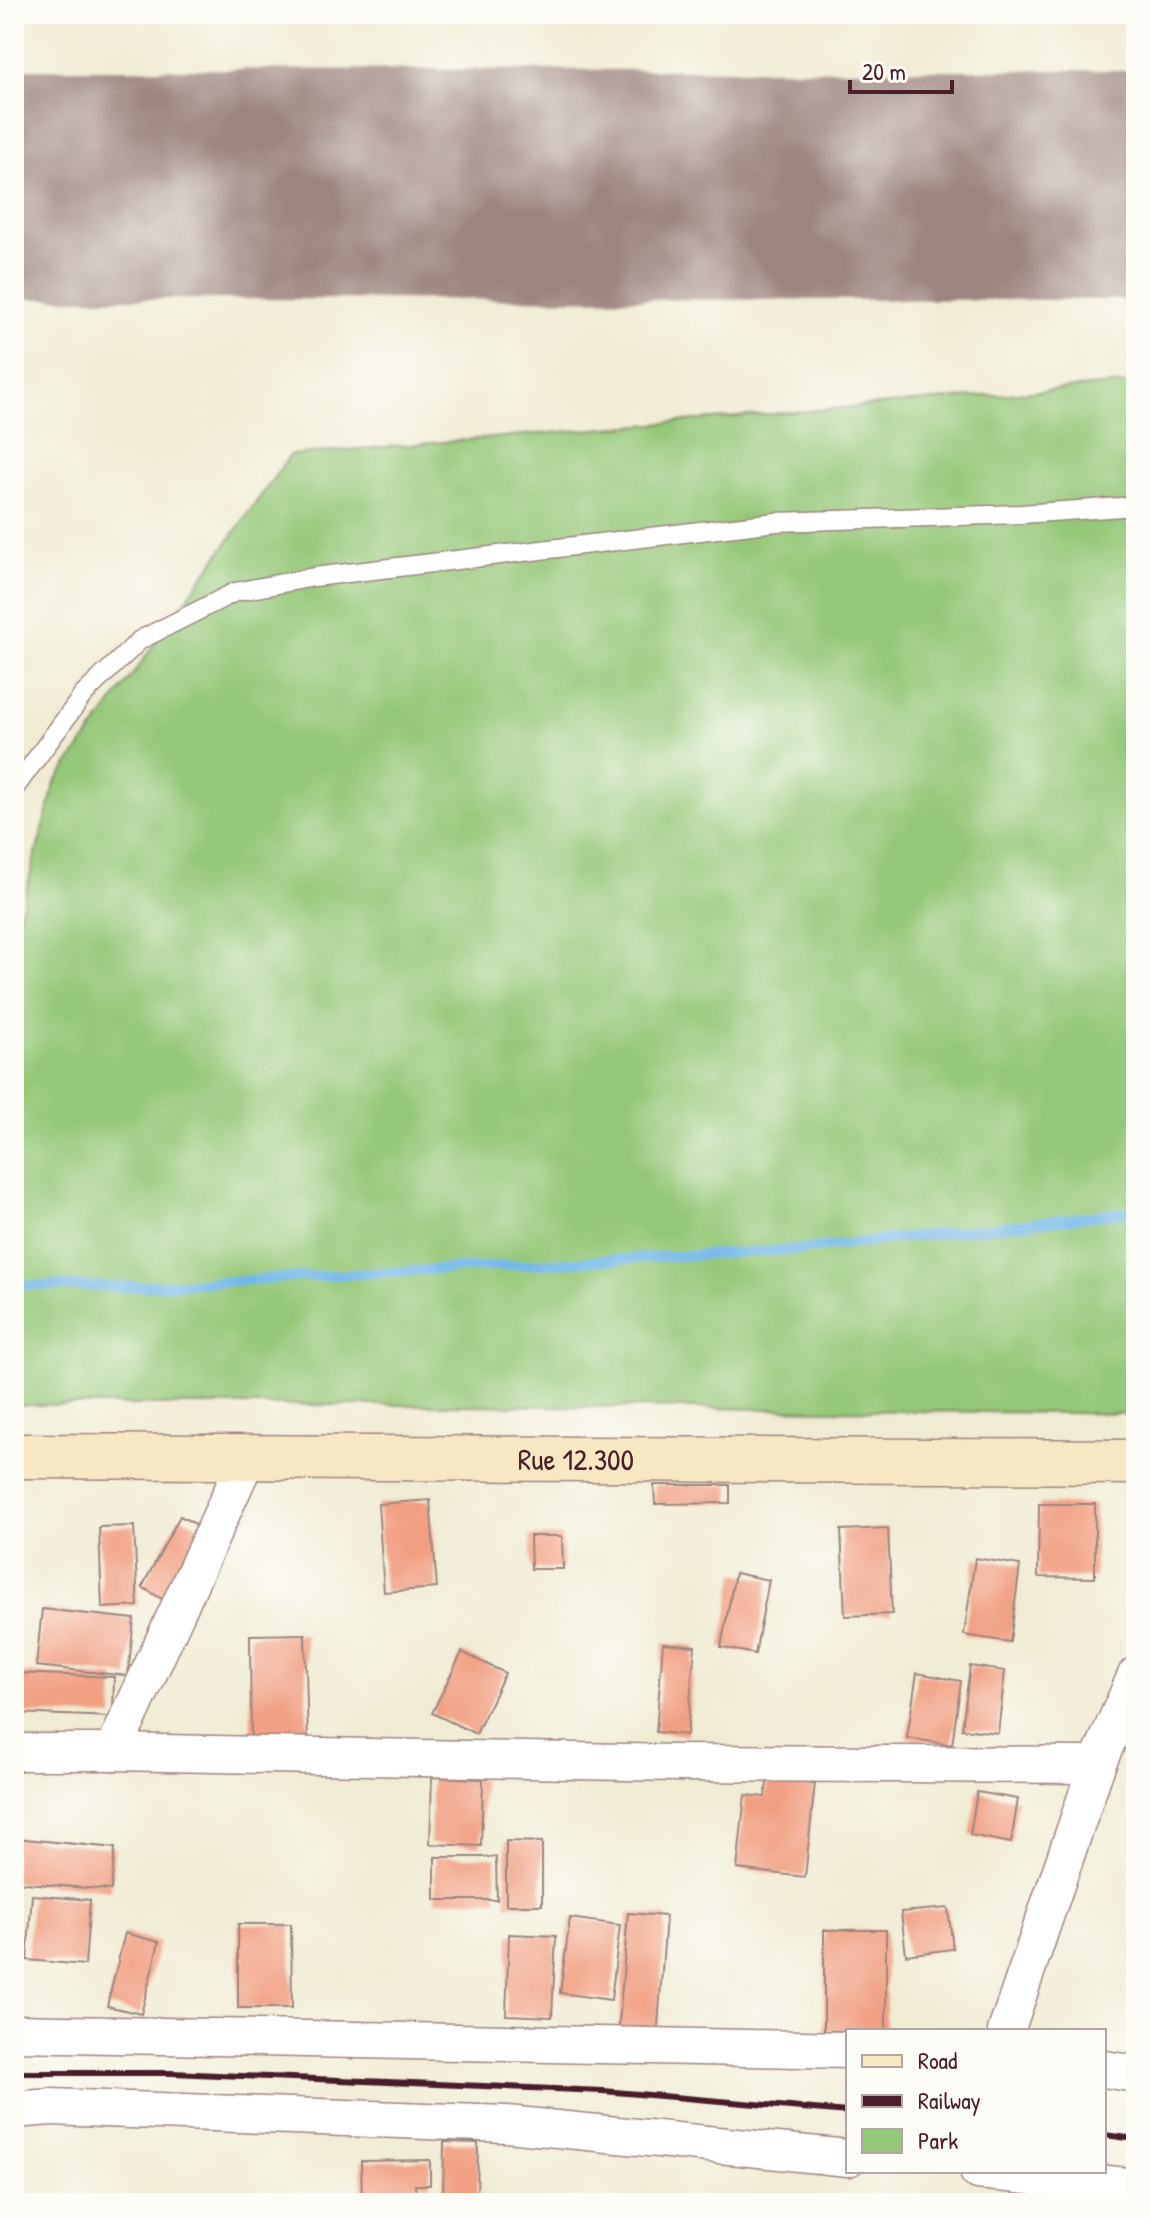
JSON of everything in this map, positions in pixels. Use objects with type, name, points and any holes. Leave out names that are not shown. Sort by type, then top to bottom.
[{"type":"street","name":"Rue 12.300","points":[[14,1456],[1136,1462]]},
{"type":"street","points":[[113,1752],[247,1458]]},
{"type":"street","points":[[1007,2029],[1097,1765],[1136,1675]]},
{"type":"street","points":[[14,1752],[662,1763],[1097,1765]]},
{"type":"street","points":[[14,2033],[846,2050]]},
{"type":"street","points":[[1106,2069],[1136,2074]]},
{"type":"street","points":[[14,2110],[51,2107],[507,2124],[846,2158]]},
{"type":"street","points":[[998,2173],[1136,2187]]},
{"type":"lane","points":[[14,789],[83,695],[140,640],[235,592],[314,577],[776,522],[1021,514],[1136,506]]},
{"type":"green space","points":[[1136,383],[1136,1414],[461,1405],[14,1405],[14,936],[55,783],[290,455]]},
{"type":"building","points":[[654,1485],[730,1485],[730,1503],[655,1504]]},
{"type":"building","points":[[430,1500],[437,1588],[384,1592],[378,1504]]},
{"type":"building","points":[[1039,1504],[1095,1504],[1095,1578],[1038,1577]]},
{"type":"building","points":[[180,1516],[203,1528],[164,1600],[142,1587]]},
{"type":"building","points":[[134,1526],[138,1606],[102,1608],[99,1527]]},
{"type":"building","points":[[888,1528],[892,1614],[845,1616],[841,1530]]},
{"type":"building","points":[[530,1536],[562,1536],[563,1569],[531,1569]]},
{"type":"building","points":[[975,1558],[1020,1565],[1010,1642],[964,1635]]},
{"type":"building","points":[[735,1573],[769,1580],[755,1654],[721,1647]]},
{"type":"building","points":[[42,1609],[134,1619],[128,1676],[36,1666]]},
{"type":"building","points":[[305,1634],[308,1741],[251,1742],[250,1635]]},
{"type":"building","points":[[663,1643],[695,1646],[687,1735],[656,1732]]},
{"type":"building","points":[[462,1652],[505,1673],[476,1734],[432,1713]]},
{"type":"building","points":[[970,1666],[1005,1671],[998,1733],[962,1729]]},
{"type":"building","points":[[14,1673],[114,1677],[113,1717],[14,1713]]},
{"type":"building","points":[[917,1673],[961,1681],[952,1745],[907,1738]]},
{"type":"building","points":[[432,1777],[483,1779],[481,1846],[430,1844]]},
{"type":"building","points":[[768,1777],[815,1783],[805,1877],[737,1869],[745,1795],[765,1797]]},
{"type":"building","points":[[977,1792],[1018,1799],[1011,1843],[970,1835]]},
{"type":"building","points":[[15,1838],[115,1848],[111,1890],[14,1882]]},
{"type":"building","points":[[506,1841],[542,1842],[542,1905],[506,1905]]},
{"type":"building","points":[[435,1857],[496,1857],[497,1900],[435,1900]]},
{"type":"building","points":[[32,1895],[90,1900],[85,1965],[27,1960]]},
{"type":"building","points":[[948,1908],[953,1949],[906,1955],[901,1912]]},
{"type":"building","points":[[628,1913],[666,1916],[657,2040],[618,2036]]},
{"type":"building","points":[[570,1918],[620,1925],[611,2000],[560,1993]]},
{"type":"building","points":[[238,1924],[291,1924],[292,2008],[238,2008]]},
{"type":"building","points":[[824,1930],[886,1930],[886,2029],[824,2031]]},
{"type":"building","points":[[125,1933],[159,1942],[141,2014],[107,2006]]},
{"type":"building","points":[[509,1934],[556,1936],[552,2017],[506,2015]]},
{"type":"building","points":[[444,2142],[478,2143],[477,2203],[443,2203]]},
{"type":"building","points":[[430,2160],[430,2185],[415,2185],[416,2203],[362,2203],[361,2161]]},
{"type":"building","points":[[933,2197],[961,2201],[961,2203],[932,2203]]},
{"type":"waterway","points":[[14,1285],[123,1287],[806,1249],[1136,1211]]},
{"type":"runway","points":[[14,184],[1136,185]]},
{"type":"railway","points":[[14,2073],[172,2073],[603,2091],[846,2112]]},
{"type":"railway","points":[[1106,2135],[1136,2139]]}]
